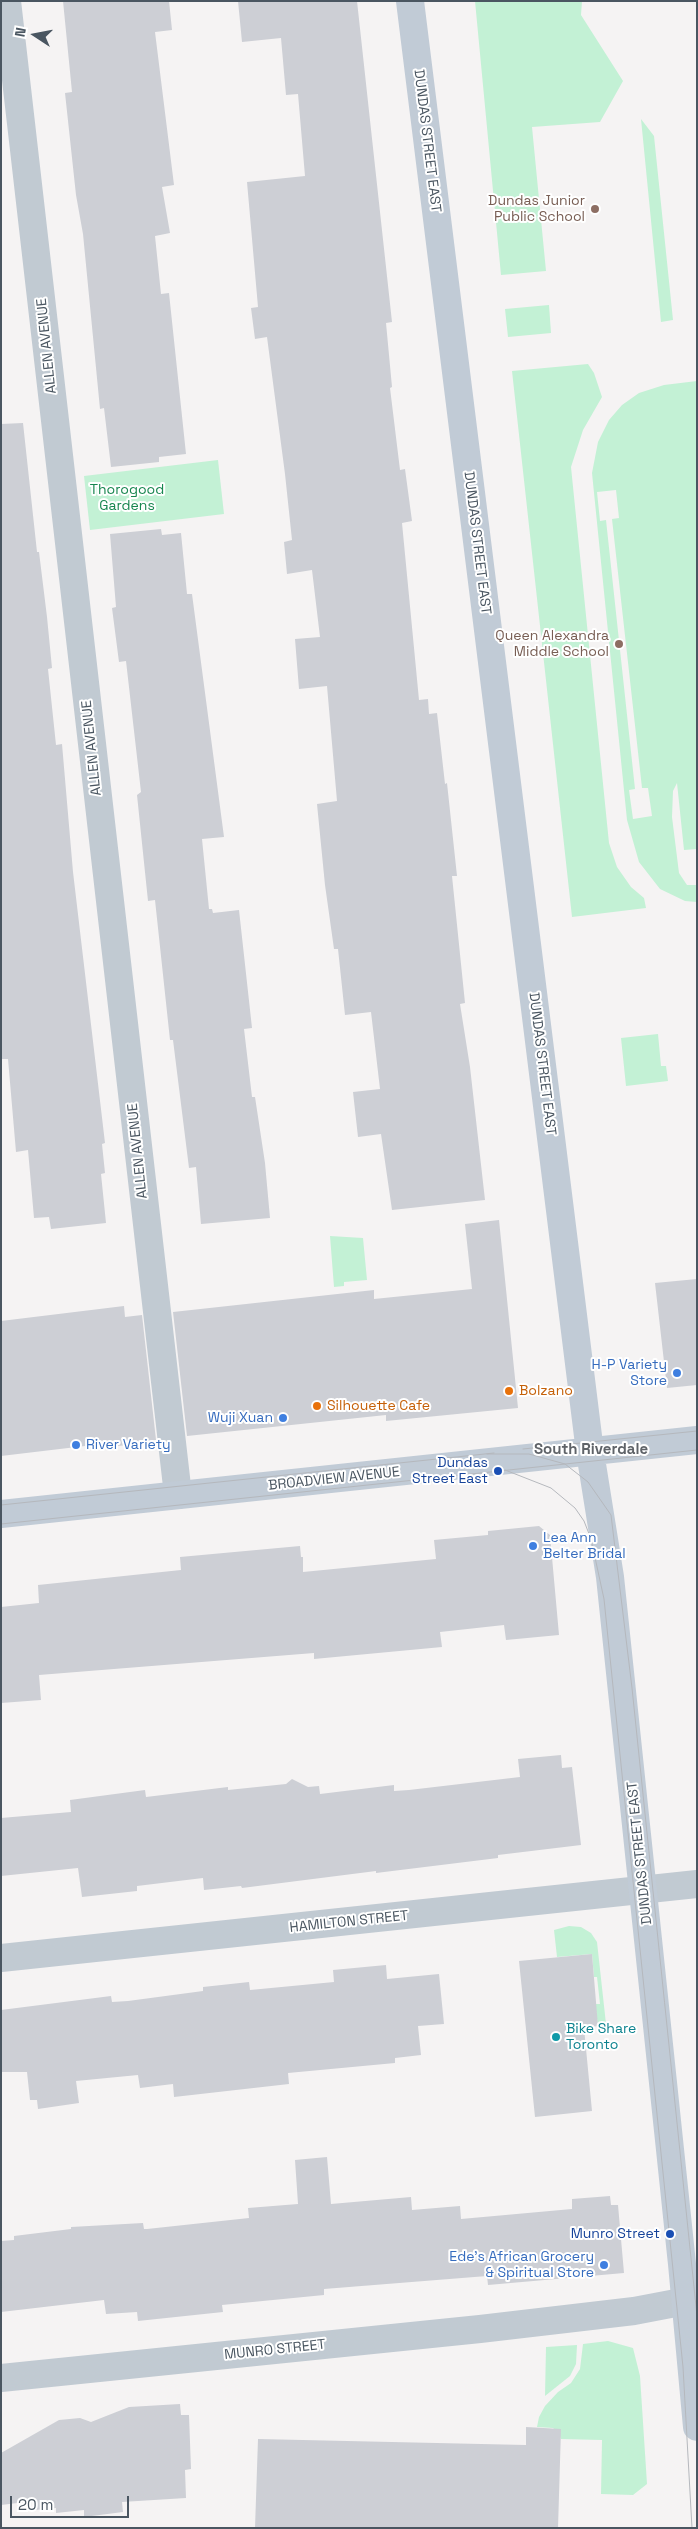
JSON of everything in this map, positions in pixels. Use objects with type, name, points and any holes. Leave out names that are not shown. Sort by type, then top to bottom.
[{"type":"street","name":"ALLEN AVENUE","points":[[7,1],[178,1495]]},
{"type":"street","name":"DUNDAS STREET EAST","points":[[410,1],[590,1452],[610,1577],[691,2300],[697,2426]]},
{"type":"street","name":"BROADVIEW AVENUE","points":[[1,1514],[697,1440]]},
{"type":"street","name":"HAMILTON STREET","points":[[1,1958],[697,1884]]},
{"type":"street","name":"MUNRO STREET","points":[[1,2378],[480,2329],[634,2311],[691,2300]]},
{"type":"green space","points":[[475,1],[582,1],[581,15],[623,81],[600,122],[532,127],[546,271],[501,275]]},
{"type":"green space","points":[[641,119],[654,136],[673,320],[661,322]]},
{"type":"green space","points":[[549,305],[551,333],[508,337],[505,309]]},
{"type":"green space","points":[[588,364],[594,373],[602,397],[583,430],[571,467],[609,843],[617,867],[631,887],[644,898],[646,908],[572,917],[512,371]]},
{"type":"green space","points":[[697,381],[697,849],[684,850],[677,783],[673,791],[672,817],[679,873],[687,885],[697,885],[697,902],[685,901],[660,889],[639,862],[627,820],[592,473],[598,442],[609,420],[622,405],[639,393],[664,385]],"holes":[[[616,490],[619,518],[612,519],[642,788],[648,788],[652,816],[633,819],[629,790],[635,789],[606,520],[600,521],[597,492]]]},
{"type":"green space","name":"Thorogood Gardens","points":[[218,460],[224,514],[90,530],[84,476]]},
{"type":"green space","points":[[658,1034],[661,1066],[666,1066],[668,1081],[626,1086],[621,1038]]},
{"type":"green space","points":[[330,1236],[363,1238],[367,1280],[344,1282],[344,1286],[334,1287]]},
{"type":"green space","points":[[569,1926],[581,1927],[591,1933],[597,1942],[606,2024],[598,2026],[595,2004],[600,2004],[597,1977],[594,1977],[592,1954],[557,1957],[554,1930]]},
{"type":"green space","points":[[608,2341],[633,2348],[640,2376],[647,2484],[633,2495],[601,2494],[602,2440],[561,2439],[559,2433],[553,2428],[537,2427],[539,2417],[545,2406],[558,2392],[571,2383],[580,2369],[583,2344]]},
{"type":"green space","points":[[577,2345],[576,2364],[570,2376],[545,2396],[546,2347]]},
{"type":"building","points":[[63,1],[169,1],[172,30],[155,32],[174,185],[162,187],[170,233],[155,236],[161,294],[169,293],[186,454],[159,457],[159,462],[111,467],[104,408],[100,409],[83,234],[76,195],[65,93],[72,92]]},
{"type":"building","points":[[238,1],[357,1],[392,322],[386,323],[392,387],[390,388],[400,470],[405,469],[412,521],[402,523],[419,700],[428,699],[429,714],[437,713],[445,784],[447,783],[457,876],[452,876],[465,1003],[460,1004],[470,1067],[485,1200],[392,1210],[381,1134],[358,1137],[353,1092],[380,1089],[371,1012],[345,1015],[338,949],[334,949],[325,885],[317,804],[337,801],[327,686],[299,689],[295,639],[320,637],[312,570],[287,574],[284,542],[292,540],[267,337],[255,339],[251,308],[258,307],[247,182],[305,176],[298,94],[286,95],[281,38],[242,42]]},
{"type":"building","points":[[23,423],[37,552],[39,552],[47,617],[52,668],[48,669],[56,745],[62,744],[73,872],[105,1143],[102,1144],[105,1173],[101,1174],[106,1223],[51,1229],[49,1217],[34,1218],[28,1150],[16,1152],[8,1059],[1,1059],[1,424]]},
{"type":"building","points":[[161,529],[162,535],[181,533],[187,594],[192,594],[224,837],[202,839],[209,909],[212,909],[213,913],[239,910],[252,1028],[244,1029],[252,1097],[255,1097],[265,1163],[270,1218],[201,1224],[196,1167],[189,1168],[173,1040],[170,1040],[155,900],[148,901],[137,795],[141,792],[126,661],[119,662],[112,608],[116,607],[110,534]]},
{"type":"building","points":[[499,1220],[518,1408],[386,1421],[386,1415],[187,1436],[173,1312],[374,1290],[374,1299],[472,1289],[465,1224]]},
{"type":"building","points":[[697,1279],[697,1385],[667,1388],[655,1283]]},
{"type":"building","points":[[124,1306],[125,1317],[142,1315],[156,1440],[139,1442],[139,1444],[85,1449],[85,1446],[1,1456],[1,1321]]},
{"type":"building","points":[[539,1526],[550,1535],[559,1635],[506,1640],[504,1625],[440,1632],[442,1647],[314,1659],[314,1653],[39,1675],[41,1700],[1,1703],[1,1607],[39,1603],[38,1585],[181,1570],[180,1557],[300,1546],[301,1557],[303,1557],[303,1572],[436,1559],[434,1540],[488,1535],[488,1531]]},
{"type":"building","points":[[561,1755],[562,1768],[572,1767],[581,1845],[498,1855],[498,1858],[242,1888],[241,1886],[204,1890],[203,1878],[137,1886],[137,1891],[82,1897],[78,1868],[1,1876],[1,1818],[71,1812],[70,1800],[145,1790],[146,1797],[228,1787],[228,1790],[286,1784],[292,1779],[308,1787],[319,1786],[320,1794],[394,1785],[394,1791],[409,1790],[520,1777],[518,1759]]},
{"type":"building","name":"Bike Share Toronto","points":[[592,1954],[598,2026],[584,2028],[592,2111],[535,2117],[519,1961]]},
{"type":"building","points":[[386,1965],[387,1979],[439,1974],[444,2024],[418,2026],[421,2055],[395,2058],[395,2063],[288,2073],[289,2084],[174,2097],[173,2084],[140,2088],[138,2075],[76,2081],[79,2103],[38,2109],[37,2100],[30,2100],[27,2072],[1,2072],[1,2010],[111,1996],[112,2002],[128,2001],[203,1991],[203,1987],[249,1982],[250,1990],[334,1982],[333,1970]]},
{"type":"building","points":[[327,2157],[331,2204],[411,2197],[412,2210],[460,2206],[461,2219],[572,2209],[572,2199],[610,2196],[611,2205],[618,2205],[624,2273],[488,2285],[487,2276],[324,2289],[324,2295],[222,2305],[223,2312],[138,2321],[137,2312],[106,2314],[104,2300],[1,2312],[1,2241],[14,2240],[14,2236],[71,2229],[71,2227],[143,2223],[144,2229],[147,2229],[249,2218],[248,2208],[298,2204],[295,2160]]},
{"type":"building","points":[[180,2404],[181,2415],[189,2415],[191,2469],[185,2470],[186,2498],[122,2502],[123,2512],[84,2517],[84,2510],[56,2513],[56,2508],[35,2510],[34,2501],[1,2505],[1,2453],[59,2420],[80,2418],[91,2422],[129,2407]]},
{"type":"building","points":[[526,2427],[561,2429],[558,2528],[255,2528],[258,2439],[526,2445]]},
{"type":"tram line","points":[[523,1449],[697,1431]]},
{"type":"tram line","points":[[1,1524],[697,1450]]},
{"type":"tram line","points":[[1,1505],[494,1453]]},
{"type":"tram line","points":[[487,1454],[529,1454],[565,1464],[588,1482],[611,1515],[632,1688],[697,2316]]},
{"type":"tram line","points":[[505,1470],[551,1488],[575,1508],[584,1521],[591,1539],[604,1599],[683,2367],[692,2528]]},
{"type":"place","name":"Dundas Junior Public School","points":[[595,209]]},
{"type":"place","name":"Queen Alexandra Middle School","points":[[619,644]]},
{"type":"place","name":"H-P Variety Store","points":[[677,1373]]},
{"type":"place","name":"Bolzano","points":[[509,1391]]},
{"type":"place","name":"Silhouette Cafe","points":[[317,1406]]},
{"type":"place","name":"Wuji Xuan","points":[[283,1418]]},
{"type":"place","name":"River Variety","points":[[76,1445]]},
{"type":"place","name":"Dundas Street East","points":[[498,1471]]},
{"type":"place","name":"Lea Ann Belter Bridal","points":[[533,1546]]},
{"type":"place","name":"Bike Share Toronto","points":[[556,2037]]},
{"type":"place","name":"Munro Street","points":[[670,2234]]},
{"type":"place","name":"Ede's African Grocery & Spiritual Store","points":[[604,2265]]},
{"type":"district","name":"South Riverdale","points":[[591,1450]]}]
